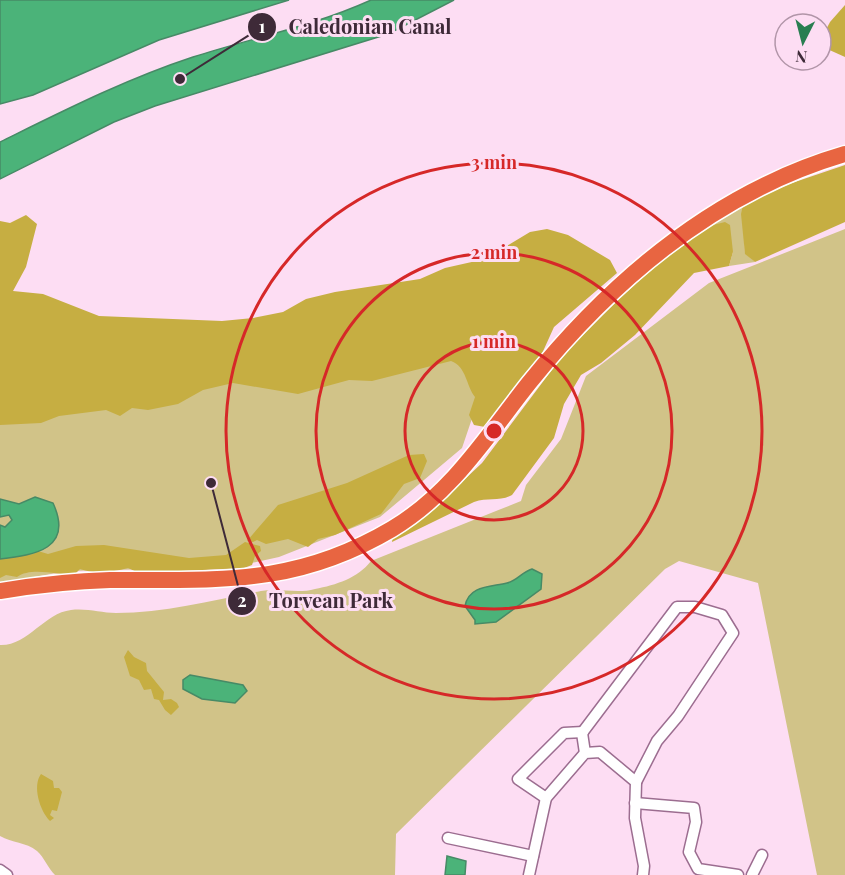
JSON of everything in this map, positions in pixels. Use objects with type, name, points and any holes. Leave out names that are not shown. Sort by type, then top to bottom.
[{"type":"highway","points":[[0,591],[89,581],[198,581],[253,578],[305,567],[384,533],[429,502],[465,467],[553,354],[595,307],[625,279],[658,252],[729,204],[776,179],[845,154]]},
{"type":"street","points":[[585,753],[583,732],[677,607],[695,607],[722,615],[733,633],[726,647],[657,741],[636,782],[635,818],[644,866],[643,875]]},
{"type":"street","points":[[546,798],[518,779],[564,734],[583,732]]},
{"type":"street","points":[[529,875],[546,798],[585,753],[600,752],[636,782]]},
{"type":"street","points":[[635,803],[694,808],[696,822],[689,852],[698,869],[738,875]]},
{"type":"street","points":[[448,838],[533,856]]},
{"type":"street","points":[[752,875],[762,855]]},
{"type":"street","points":[[0,870],[7,875]]},
{"type":"shaded area","points":[[0,0],[289,0],[159,40],[33,95],[0,104]]},
{"type":"shaded area","points":[[371,0],[454,0],[388,34],[155,106],[114,122],[0,179],[0,142],[47,119],[119,85],[168,66],[305,24]]},
{"type":"shaded area","points":[[845,5],[845,57],[833,52],[833,19]]},
{"type":"shaded area","points":[[845,165],[845,222],[755,262],[745,254],[741,214],[743,205],[789,184]]},
{"type":"shaded area","points":[[743,205],[745,253],[755,262],[729,266],[733,252],[709,226]]},
{"type":"shaded area","points":[[26,215],[37,224],[26,267],[13,291],[43,294],[99,316],[222,321],[253,318],[283,312],[306,299],[335,292],[420,279],[445,268],[485,259],[530,232],[547,229],[568,235],[610,260],[617,273],[554,327],[540,358],[485,427],[474,425],[469,415],[475,397],[463,372],[451,361],[372,381],[349,380],[298,394],[233,383],[203,390],[178,404],[148,410],[132,408],[120,416],[106,410],[59,416],[41,423],[0,425],[0,221],[10,223]]},
{"type":"shaded area","points":[[725,222],[730,225],[733,252],[729,266],[694,273],[635,335],[601,363],[581,375],[564,404],[554,438],[512,495],[474,502],[392,542],[393,535],[449,494],[482,463],[563,355],[616,302],[666,256],[709,226]]},
{"type":"shaded area","points":[[845,229],[845,875],[817,875],[758,583],[679,561],[665,569],[396,834],[395,875],[55,875],[37,851],[0,836],[0,645],[19,640],[52,617],[71,610],[116,613],[153,611],[261,591],[302,591],[331,585],[360,572],[371,561],[521,501],[526,485],[561,439],[586,376],[709,283]]},
{"type":"shaded area","points":[[456,357],[482,389],[462,448],[380,517],[279,557],[234,567],[68,571],[0,583],[0,420],[226,379]]},
{"type":"shaded area","points":[[424,454],[427,461],[420,478],[404,484],[381,514],[335,535],[318,539],[308,547],[288,539],[266,544],[257,540],[247,541],[278,505],[347,483],[409,455]]},
{"type":"shaded area","points":[[35,497],[53,503],[58,518],[55,540],[38,552],[0,559],[0,525],[5,527],[12,520],[9,515],[0,517],[0,499],[19,504]]},
{"type":"shaded area","points":[[245,542],[260,546],[261,551],[255,556],[252,565],[244,568],[139,573],[128,568],[110,572],[80,569],[73,576],[29,572],[17,577],[6,575],[0,578],[0,559],[33,554],[38,551],[48,554],[76,546],[104,545],[189,558],[226,555]]},
{"type":"shaded area","points":[[532,569],[542,574],[541,589],[496,622],[475,624],[475,620],[465,606],[471,594],[482,588],[511,582]]},
{"type":"shaded area","points":[[128,650],[134,657],[146,663],[147,671],[164,692],[163,700],[171,699],[177,703],[179,707],[171,715],[159,700],[154,699],[151,689],[144,690],[139,680],[130,676],[124,657]]},
{"type":"shaded area","points":[[190,675],[243,685],[247,691],[235,703],[202,699],[183,689],[183,680]]},
{"type":"shaded area","points":[[41,774],[53,781],[54,788],[59,788],[62,792],[57,811],[52,810],[50,815],[54,818],[50,821],[38,798],[37,785]]},
{"type":"shaded area","points":[[447,856],[466,861],[465,875],[445,875]]},
{"type":"place","name":"Caledonian Canal","points":[[180,79]]},
{"type":"place","name":"Torvean Park","points":[[211,483]]}]
